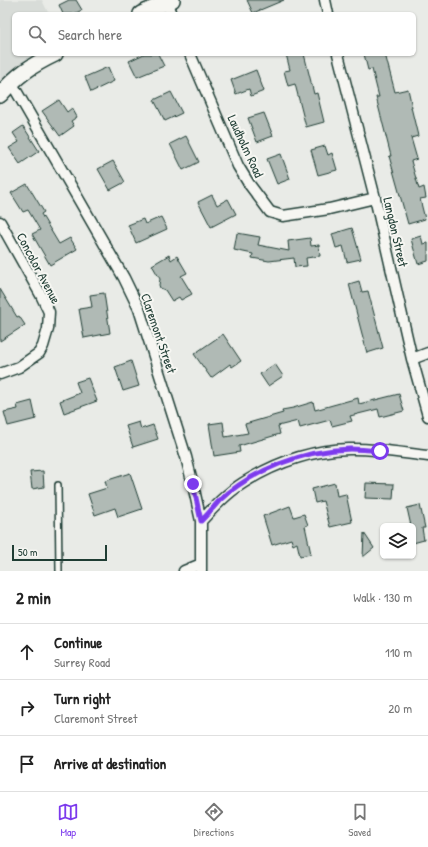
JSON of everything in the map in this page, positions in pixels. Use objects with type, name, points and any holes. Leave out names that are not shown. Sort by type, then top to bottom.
[{"type":"street","points":[[325,0],[328,12]]},
{"type":"street","points":[[147,12],[170,5]]},
{"type":"street","points":[[0,95],[23,71],[51,56]]},
{"type":"street","name":"Laudholm Road","points":[[191,56],[238,166],[249,184],[270,212],[283,216],[329,209],[375,198]]},
{"type":"street","name":"Langdon Street","points":[[339,56],[375,198],[412,359],[428,416]]},
{"type":"street","name":"Claremont Street","points":[[11,82],[124,278],[139,309],[186,456],[201,521],[201,568]]},
{"type":"street","name":"Concolor Avenue","points":[[0,222],[49,312],[48,329],[43,346],[39,353],[19,367],[0,374]]},
{"type":"street","points":[[412,359],[428,353]]},
{"type":"street","points":[[201,521],[220,501],[243,483],[278,464],[312,453],[349,449],[428,456]]},
{"type":"street","points":[[184,571],[201,568]]},
{"type":"lane","points":[[58,485],[59,571]]},
{"type":"shaded area","points":[[0,0],[42,0],[48,12],[12,12],[12,56],[52,56],[0,95]]},
{"type":"building","points":[[69,0],[76,0],[82,10],[78,12],[62,12],[59,5]]},
{"type":"building","points":[[247,0],[284,0],[255,12],[253,12]]},
{"type":"building","points":[[140,56],[159,56],[164,66],[137,77],[129,61]]},
{"type":"building","points":[[286,56],[304,56],[314,94],[317,93],[324,122],[306,127],[295,84],[288,86],[284,71],[290,70]]},
{"type":"building","points":[[364,56],[386,56],[395,92],[408,89],[418,136],[411,138],[417,159],[411,161],[419,189],[424,187],[426,198],[420,199],[425,219],[408,224],[389,156],[391,156],[376,97],[379,97],[372,69],[368,70]]},
{"type":"building","points":[[108,67],[114,81],[91,92],[85,77]]},
{"type":"building","points":[[256,70],[264,91],[251,96],[249,89],[236,94],[231,80]]},
{"type":"building","points":[[171,92],[182,113],[165,121],[154,100]]},
{"type":"building","points":[[59,100],[67,112],[72,108],[77,117],[71,121],[74,126],[60,136],[42,111]]},
{"type":"building","points":[[264,113],[273,136],[257,142],[248,118]]},
{"type":"building","points":[[23,126],[39,151],[20,164],[9,148],[19,142],[13,133]]},
{"type":"building","points":[[186,136],[199,162],[183,170],[170,144]]},
{"type":"building","points":[[325,146],[328,155],[332,153],[337,170],[318,175],[311,150]]},
{"type":"building","points":[[281,154],[290,179],[277,184],[267,159]]},
{"type":"building","points":[[113,161],[125,182],[110,190],[98,169]]},
{"type":"building","points":[[27,184],[44,212],[41,214],[59,244],[70,238],[77,249],[50,265],[32,234],[40,230],[28,210],[23,212],[11,193]]},
{"type":"building","points":[[212,195],[217,205],[228,199],[236,214],[211,227],[198,202]]},
{"type":"building","points":[[161,217],[167,229],[136,243],[128,225],[143,219],[145,224]]},
{"type":"building","points":[[352,228],[361,259],[347,262],[343,246],[336,248],[332,234]]},
{"type":"building","points":[[237,233],[260,237],[258,245],[289,251],[288,241],[310,238],[311,246],[319,245],[320,256],[306,258],[307,266],[295,267],[294,258],[269,261],[252,258],[253,254],[234,250]]},
{"type":"building","points":[[421,236],[423,244],[428,243],[428,261],[418,264],[411,239]]},
{"type":"building","points":[[169,255],[171,260],[177,256],[187,273],[181,276],[192,294],[181,300],[179,297],[172,301],[165,290],[160,288],[160,279],[152,265]]},
{"type":"building","points":[[359,281],[362,292],[368,291],[383,348],[367,353],[349,284]]},
{"type":"building","points":[[0,289],[17,317],[19,316],[25,325],[0,341]]},
{"type":"building","points":[[104,293],[110,333],[84,338],[79,309],[92,307],[90,295]]},
{"type":"building","points":[[223,334],[241,361],[232,367],[230,364],[211,378],[194,354]]},
{"type":"building","points":[[131,361],[139,386],[123,391],[115,367]]},
{"type":"building","points":[[275,364],[283,376],[268,386],[260,374]]},
{"type":"building","points":[[88,378],[97,401],[64,413],[60,401],[80,393],[76,382]]},
{"type":"building","points":[[399,394],[404,411],[380,417],[378,409],[350,416],[352,421],[332,426],[330,420],[300,428],[298,421],[278,426],[280,434],[239,446],[240,452],[214,456],[209,424],[223,422],[225,437],[248,433],[245,424],[283,413],[282,410],[313,402],[315,410],[358,398],[359,404]]},
{"type":"building","points":[[32,401],[36,419],[8,426],[4,412],[18,409],[17,405]]},
{"type":"building","points":[[139,422],[141,429],[153,425],[158,439],[133,447],[126,426]]},
{"type":"building","points":[[43,471],[44,487],[32,489],[30,472]]},
{"type":"building","points":[[130,473],[142,509],[118,517],[115,508],[95,515],[88,494],[107,488],[105,481]]},
{"type":"building","points":[[335,483],[337,496],[346,494],[352,522],[330,527],[323,501],[315,503],[312,489]]},
{"type":"building","points":[[366,483],[394,484],[393,499],[365,498]]},
{"type":"building","points":[[420,505],[425,528],[422,528],[424,540],[416,542],[416,523],[410,523],[407,508]]},
{"type":"building","points":[[290,506],[294,517],[304,514],[308,525],[305,526],[311,554],[300,556],[297,543],[293,545],[291,539],[272,545],[263,516]]},
{"type":"building","points":[[364,533],[374,548],[363,557]]},
{"type":"route","points":[[193,484],[201,521],[220,501],[243,483],[278,464],[312,453],[349,449],[380,451]]}]
